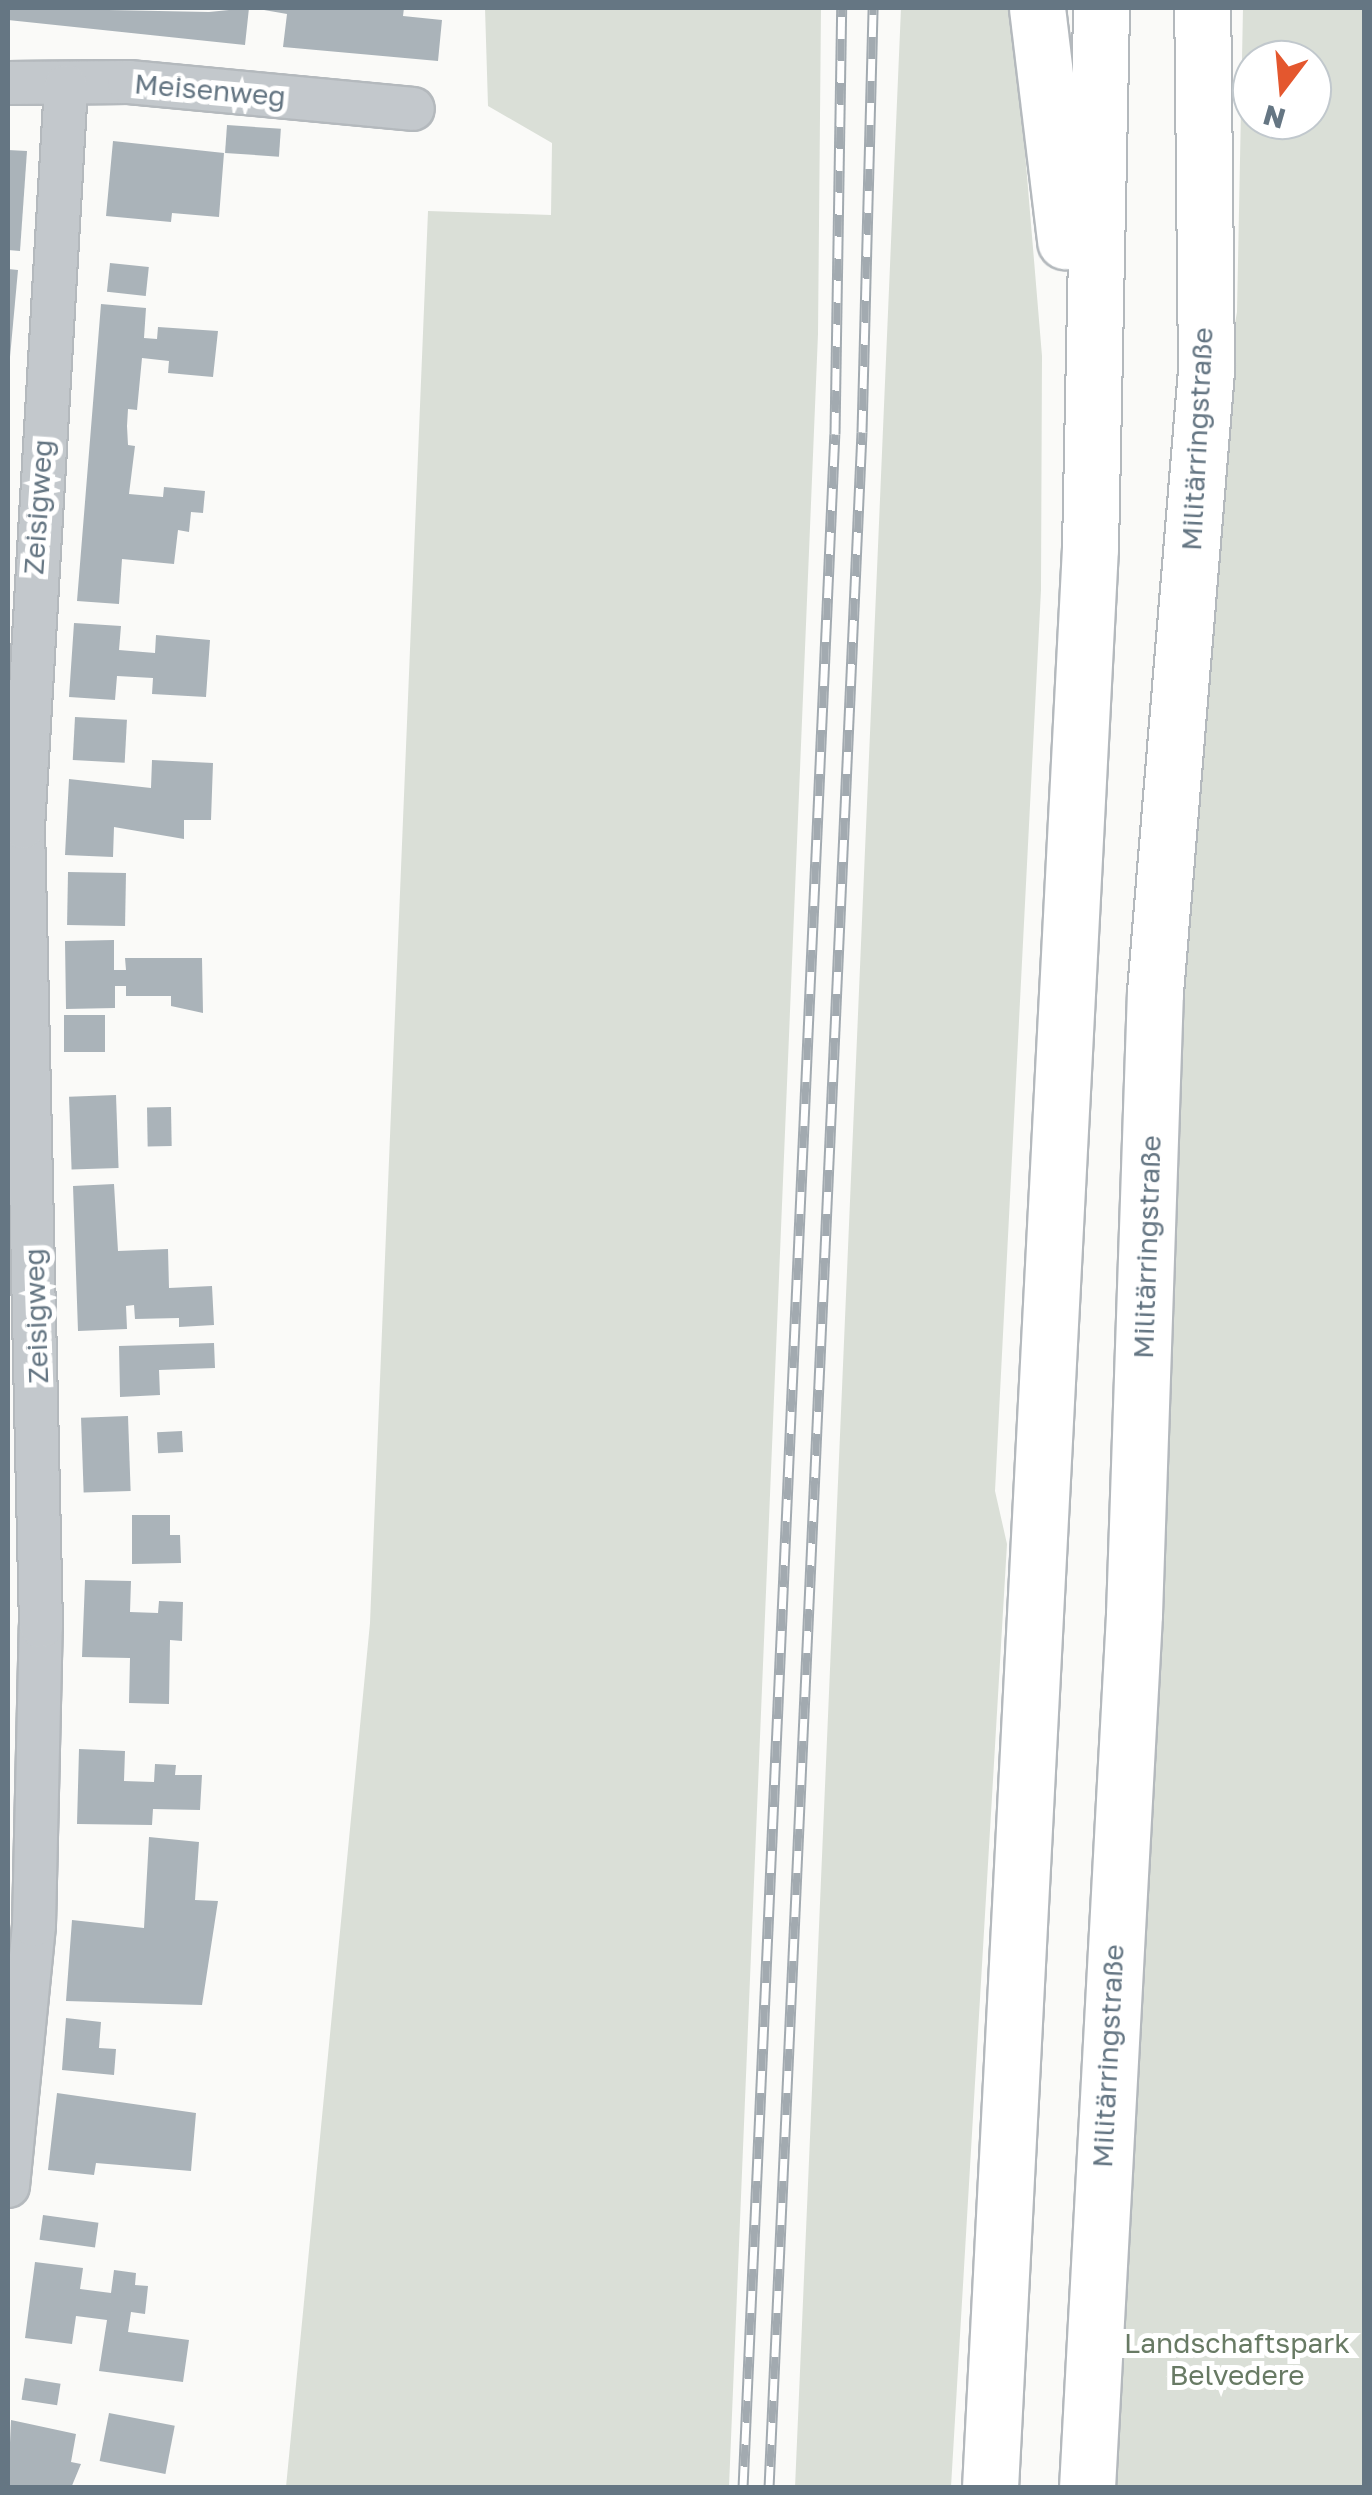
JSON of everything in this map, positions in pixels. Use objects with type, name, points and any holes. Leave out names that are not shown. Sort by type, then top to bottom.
[{"type":"highway","points":[[1037,8],[1057,145],[1090,548]]},
{"type":"highway","points":[[990,2488],[1090,548],[1101,8]]},
{"type":"highway","name":"Militärringstraße","points":[[1087,2488],[1134,1614],[1155,992],[1206,370],[1202,8]]},
{"type":"street","name":"Meisenweg","points":[[8,83],[66,86],[129,82],[413,109]]},
{"type":"street","name":"Zeisigweg","points":[[8,2186],[34,1924],[41,1626],[23,827],[66,86]]},
{"type":"green space","points":[[485,8],[821,8],[818,334],[729,2487],[286,2487],[370,1623],[428,211],[551,215],[552,143],[488,106]]},
{"type":"green space","points":[[901,8],[1013,8],[1042,356],[1041,590],[995,1491],[1007,1544],[951,2487],[795,2488]]},
{"type":"green space","name":"Landschaftspark Belvedere","points":[[1243,8],[1364,8],[1364,2487],[1104,2488],[1130,1898],[1214,447],[1237,312],[1240,140],[1332,140],[1332,40],[1242,40]]},
{"type":"building","points":[[8,8],[209,12],[249,8],[245,45],[8,20]]},
{"type":"building","points":[[252,8],[404,8],[403,16],[442,20],[438,61],[283,47],[287,14]]},
{"type":"building","points":[[227,125],[281,129],[279,157],[225,153]]},
{"type":"building","points":[[113,141],[224,153],[219,217],[172,213],[171,222],[106,216]]},
{"type":"building","points":[[8,150],[27,151],[20,251],[8,250]]},
{"type":"building","points":[[110,263],[149,267],[146,296],[107,292]]},
{"type":"building","points":[[8,269],[18,270],[10,357],[8,357]]},
{"type":"building","points":[[101,304],[146,308],[144,338],[157,339],[158,327],[218,331],[213,377],[168,373],[169,361],[142,358],[137,410],[128,409],[128,445],[135,446],[129,494],[163,497],[164,487],[205,491],[203,513],[191,512],[189,532],[178,530],[174,564],[122,559],[119,604],[77,601]]},
{"type":"building","points":[[74,623],[121,626],[119,650],[155,653],[156,635],[210,640],[206,697],[152,694],[153,678],[117,676],[115,700],[69,697]]},
{"type":"building","points":[[75,717],[127,720],[125,763],[73,760]]},
{"type":"building","points":[[152,760],[213,763],[211,820],[184,820],[184,839],[114,827],[113,857],[65,855],[69,779],[151,788]]},
{"type":"building","points":[[68,872],[126,873],[125,926],[67,925]]},
{"type":"building","points":[[114,940],[114,970],[126,970],[125,958],[202,958],[203,1013],[171,1006],[171,996],[126,996],[126,986],[115,986],[115,1008],[66,1009],[65,941]]},
{"type":"building","points":[[64,1015],[105,1015],[105,1052],[64,1052]]},
{"type":"building","points":[[116,1095],[119,1168],[72,1170],[69,1097]]},
{"type":"building","points":[[147,1107],[171,1107],[172,1146],[148,1146]]},
{"type":"building","points":[[114,1184],[118,1251],[168,1249],[169,1288],[212,1286],[214,1325],[179,1327],[179,1318],[135,1319],[134,1305],[126,1306],[127,1329],[78,1331],[73,1186]]},
{"type":"building","points":[[214,1343],[215,1368],[159,1370],[160,1395],[120,1397],[119,1346]]},
{"type":"building","points":[[128,1416],[131,1491],[84,1493],[81,1418]]},
{"type":"building","points":[[182,1431],[183,1452],[158,1453],[157,1432]]},
{"type":"building","points":[[132,1515],[170,1515],[170,1535],[180,1535],[181,1563],[132,1564]]},
{"type":"building","points":[[85,1580],[131,1581],[130,1612],[158,1613],[159,1601],[183,1602],[182,1641],[170,1640],[169,1704],[129,1703],[130,1658],[82,1657]]},
{"type":"building","points":[[79,1749],[125,1751],[124,1781],[154,1782],[155,1764],[176,1765],[175,1775],[202,1775],[200,1810],[153,1809],[152,1825],[77,1824]]},
{"type":"building","points":[[149,1837],[199,1842],[195,1900],[218,1901],[202,2005],[66,2001],[72,1920],[144,1928]]},
{"type":"building","points":[[66,2018],[101,2022],[99,2048],[116,2049],[114,2075],[62,2070]]},
{"type":"building","points":[[57,2093],[196,2113],[191,2171],[96,2163],[94,2175],[48,2170]]},
{"type":"building","points":[[43,2215],[98,2223],[95,2248],[40,2240]]},
{"type":"building","points":[[35,2262],[83,2268],[80,2289],[111,2293],[114,2270],[136,2273],[135,2285],[148,2286],[145,2314],[131,2312],[128,2332],[189,2340],[183,2382],[99,2371],[107,2320],[76,2316],[72,2344],[25,2338]]},
{"type":"building","points":[[25,2378],[61,2384],[57,2405],[22,2400]]},
{"type":"building","points":[[109,2413],[175,2426],[165,2474],[100,2461]]},
{"type":"building","points":[[11,2420],[76,2434],[71,2462],[81,2464],[71,2488],[8,2488]]},
{"type":"railway","points":[[743,2488],[835,434],[842,8]]},
{"type":"railway","points":[[769,2488],[862,432],[873,8]]}]
